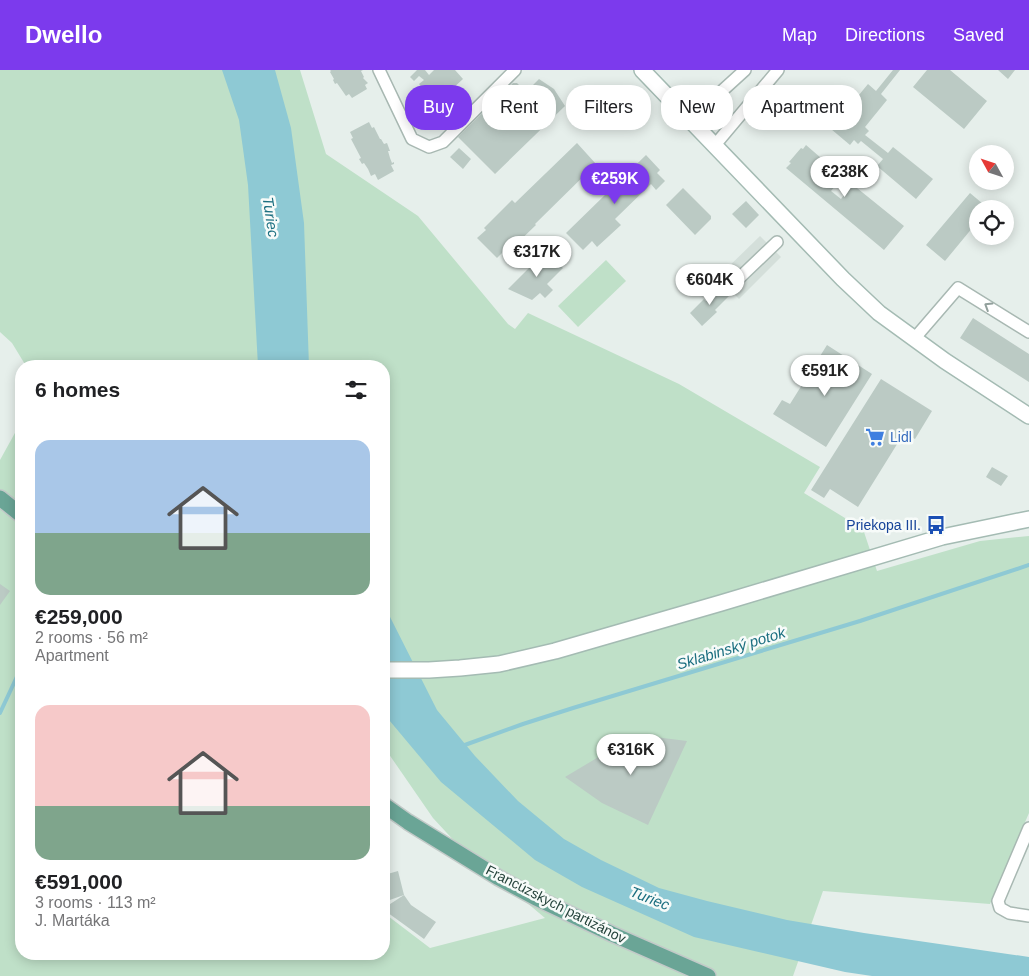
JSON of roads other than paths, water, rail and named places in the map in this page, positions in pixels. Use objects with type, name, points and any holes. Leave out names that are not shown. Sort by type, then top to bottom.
[{"type":"main road","points":[[0,498],[15,510]]},
{"type":"main road","name":"Francúzskych partizánov","points":[[390,809],[499,878],[556,908],[708,976]]},
{"type":"street","points":[[379,70],[412,139],[429,147],[444,142],[515,70]]},
{"type":"street","points":[[642,70],[661,90]]},
{"type":"street","points":[[728,85],[745,70]]},
{"type":"street","points":[[715,145],[778,70]]},
{"type":"street","points":[[700,130],[843,279],[879,313],[945,361],[1029,416]]},
{"type":"street","points":[[733,284],[777,242]]},
{"type":"street","points":[[914,339],[958,288],[1029,332]]},
{"type":"street","points":[[390,670],[429,670],[499,664],[555,651],[942,537],[1029,519]]},
{"type":"street","points":[[1029,828],[998,901],[1000,908],[1009,913],[1029,916]]},
{"type":"water","name":"Turiec","points":[[222,70],[275,70],[291,128],[304,223],[309,360],[258,360],[248,185],[239,120]]},
{"type":"water","name":"Turiec","points":[[390,617],[437,710],[475,756],[518,801],[564,839],[601,860],[659,888],[787,920],[1029,957],[1029,976],[872,976],[845,972],[694,937],[582,887],[535,860],[441,782],[390,721]]},
{"type":"waterway","name":"Sklabinský potok","points":[[462,746],[573,708],[860,621],[1029,565]]},
{"type":"waterway","points":[[0,713],[15,681]]},
{"type":"place","name":"Lidl","points":[[875,437]]},
{"type":"place","name":"Priekopa III.","points":[[936,525]]}]
